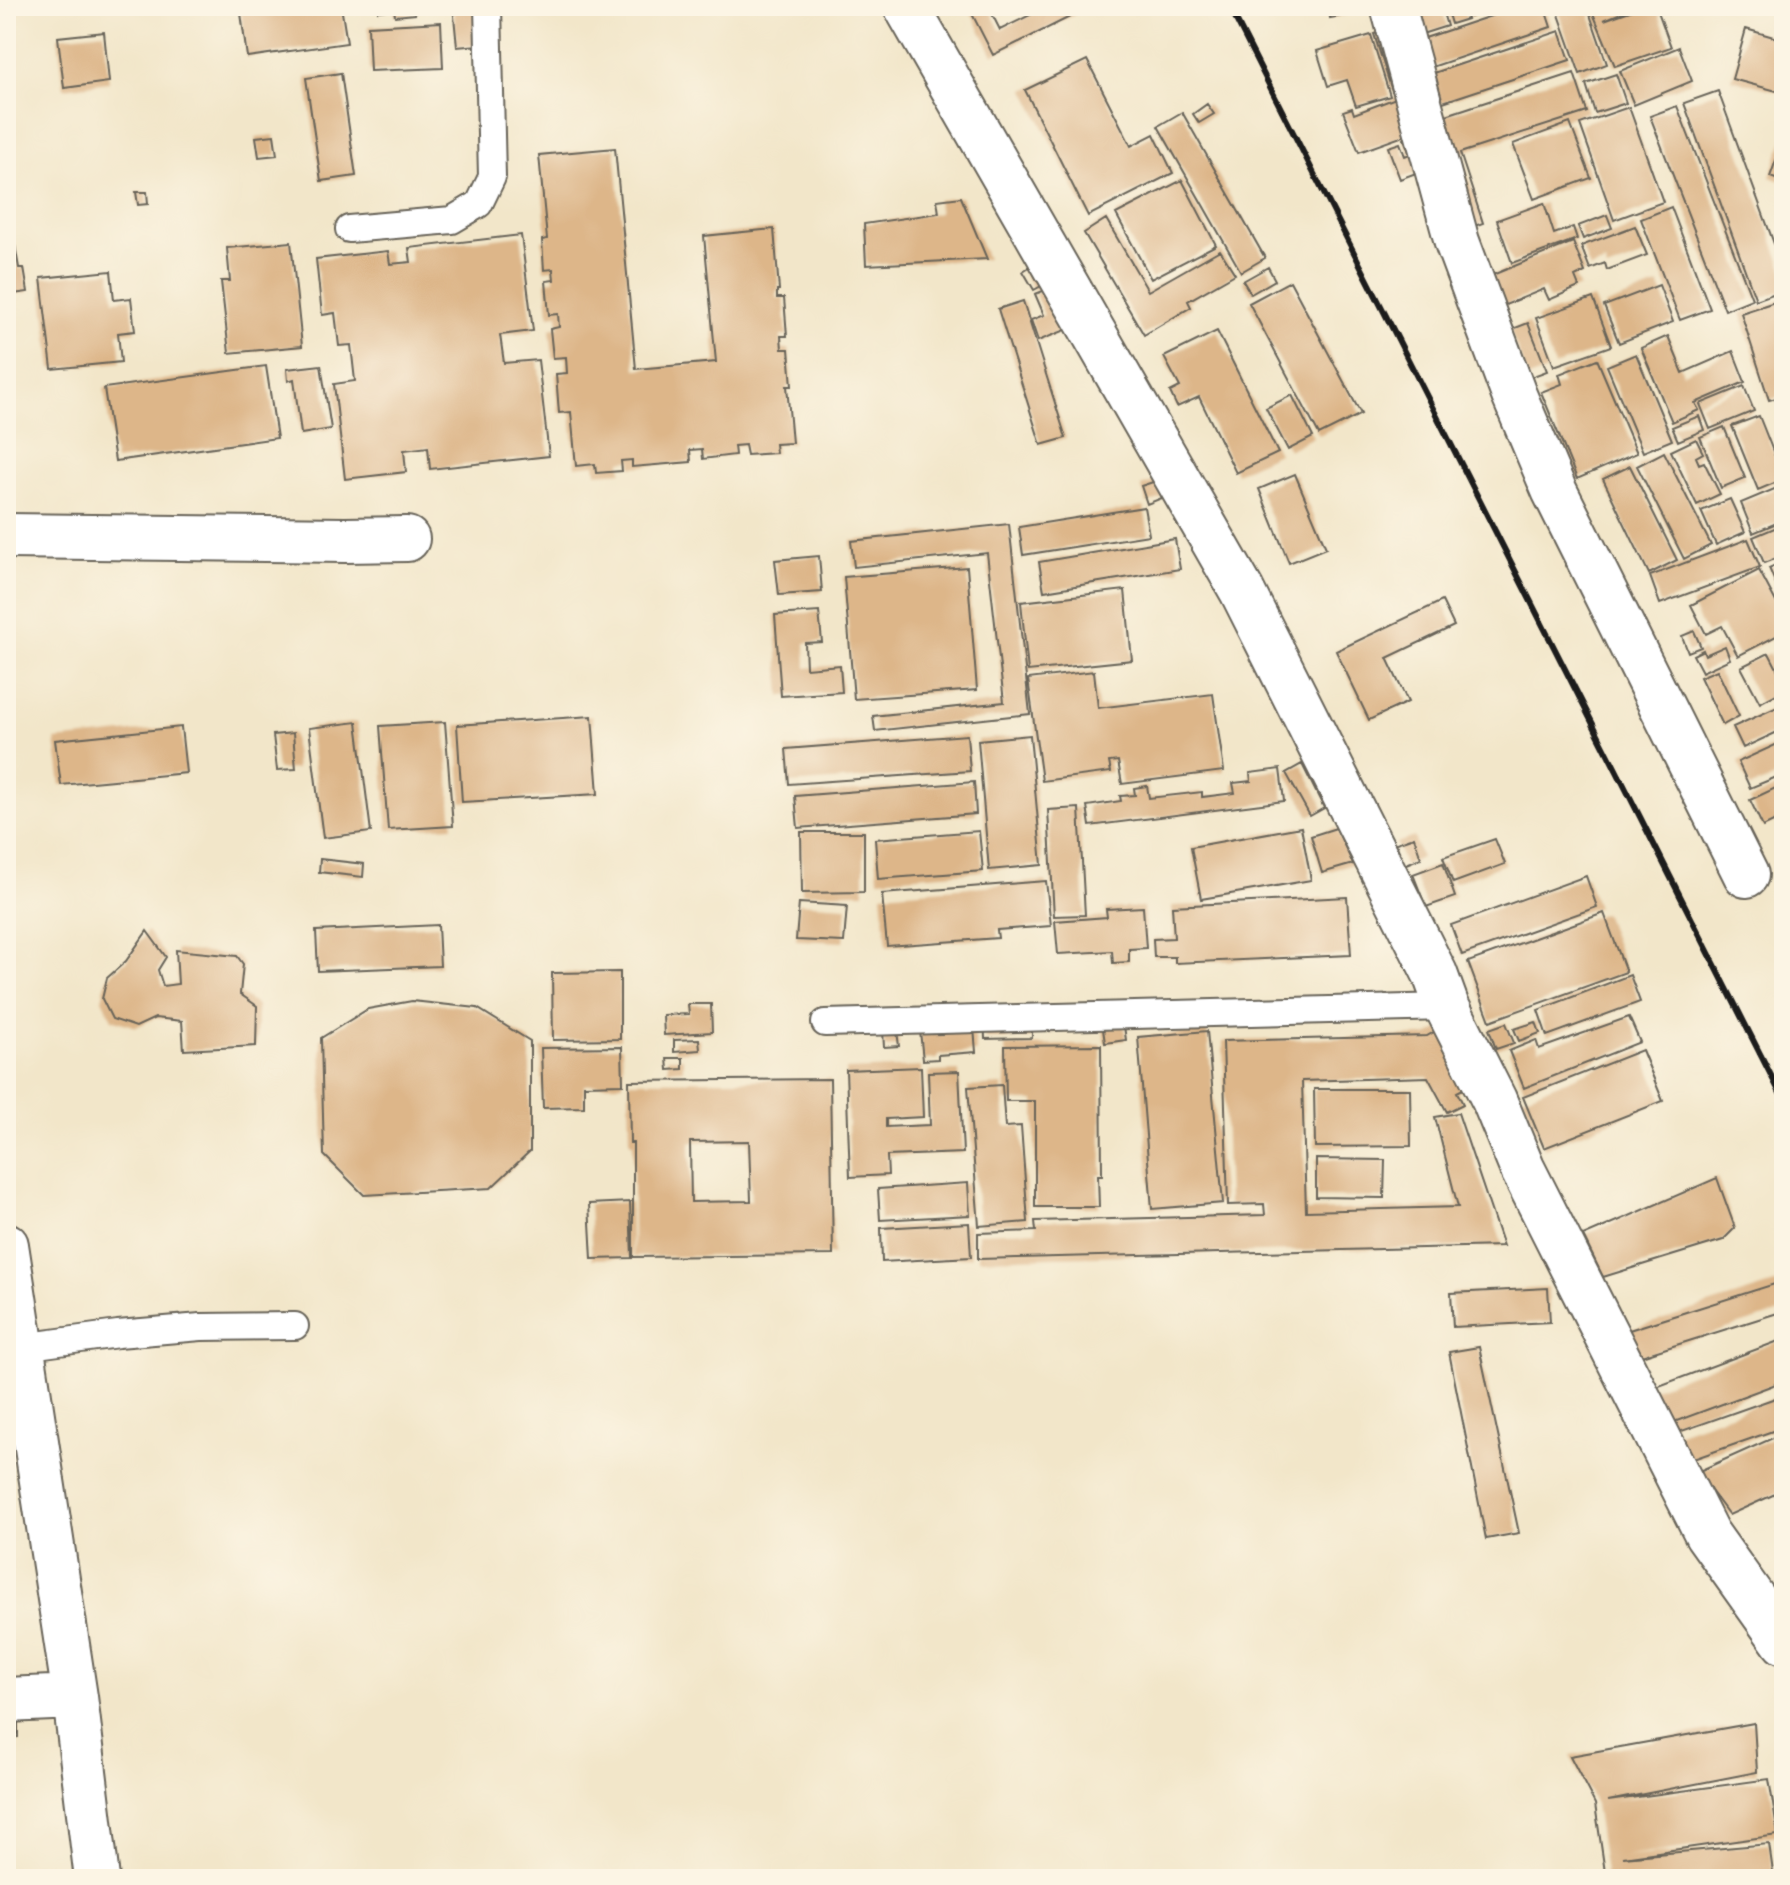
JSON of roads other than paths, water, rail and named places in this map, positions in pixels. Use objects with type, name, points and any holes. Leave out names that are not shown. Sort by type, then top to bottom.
[{"type":"street","points":[[906,6],[1242,591],[1435,974],[1447,1007],[1484,1078],[1522,1168],[1707,1534],[1784,1642]]},
{"type":"street","points":[[1393,6],[1457,242],[1514,395],[1554,490],[1746,875]]},
{"type":"street","points":[[6,536],[407,539]]},
{"type":"street","points":[[6,1245],[14,1348],[75,1697],[97,1879]]},
{"type":"street","points":[[6,1700],[75,1697]]},
{"type":"lane","points":[[349,229],[452,220],[479,204],[492,177],[488,6]]},
{"type":"lane","points":[[825,1023],[1447,1007]]},
{"type":"lane","points":[[14,1348],[201,1327],[295,1326]]},
{"type":"railway","points":[[1229,6],[1784,1101]]}]
